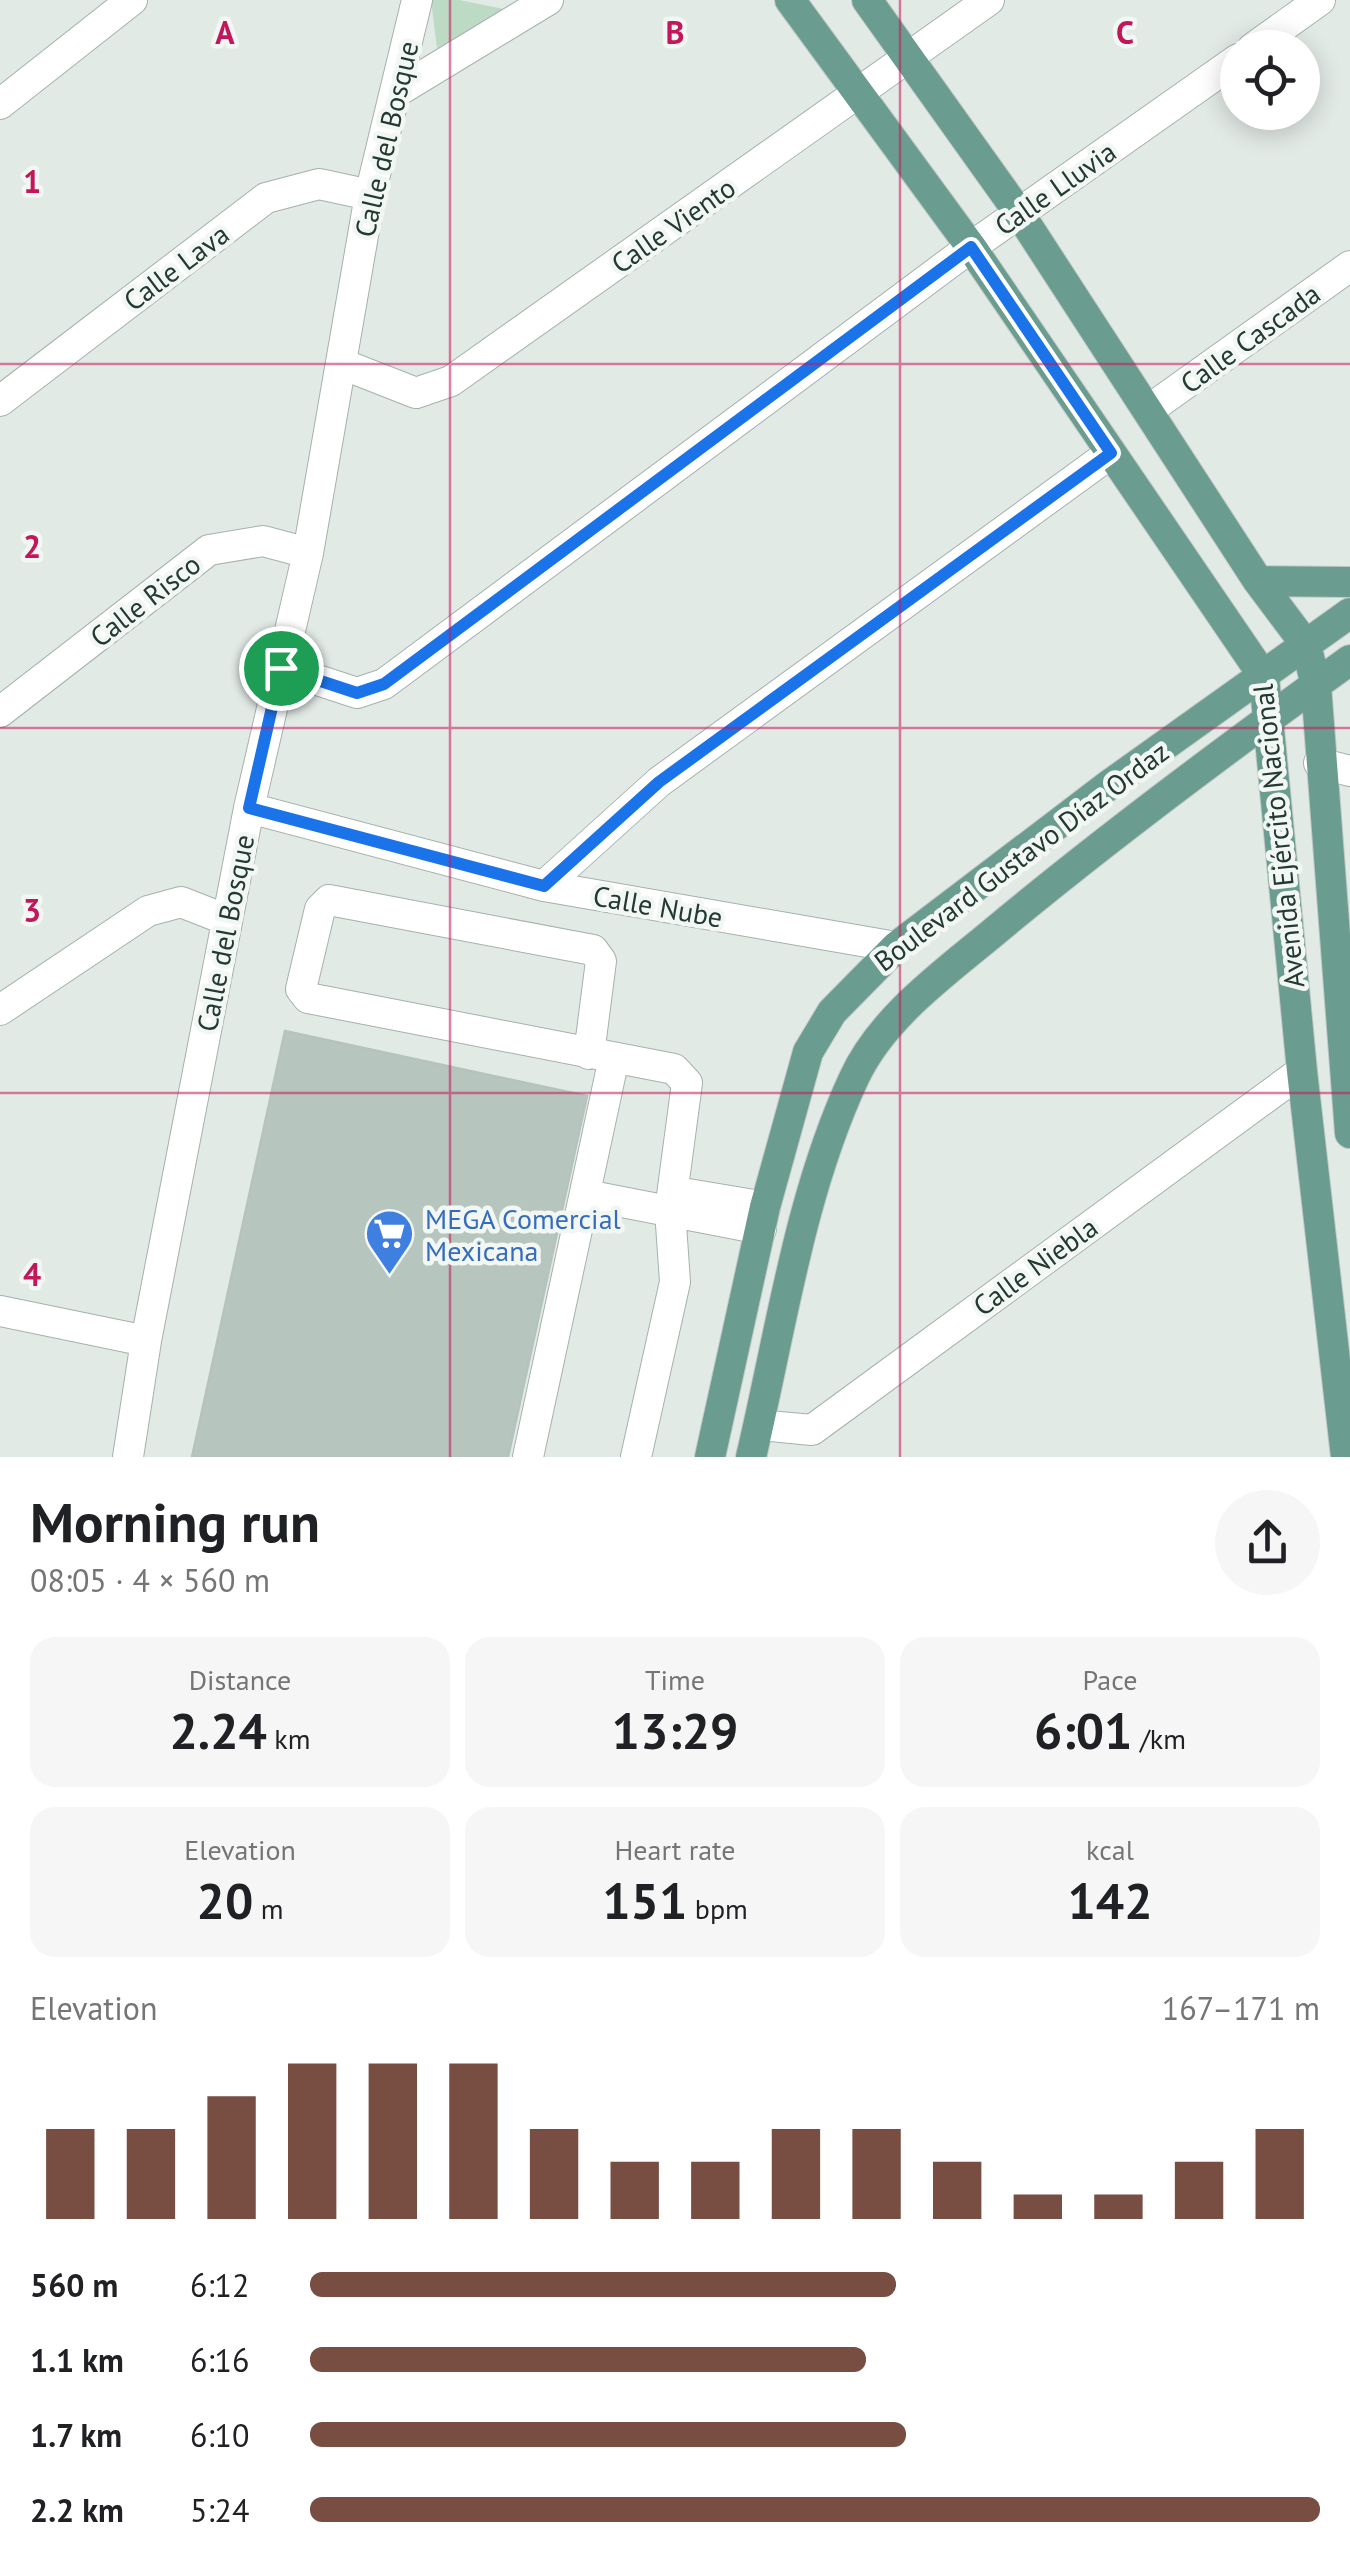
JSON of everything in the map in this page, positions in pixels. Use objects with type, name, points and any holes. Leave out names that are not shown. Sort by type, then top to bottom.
[{"type":"main road","name":"Avenida Ejército Nacional","points":[[790,0],[971,247],[1264,677],[1302,1071],[1346,1457]]},
{"type":"main road","name":"Avenida Ejército Nacional","points":[[867,0],[1018,214],[1150,409],[1258,581],[1306,645],[1316,684],[1350,1133]]},
{"type":"main road","points":[[1258,581],[1350,582]]},
{"type":"main road","name":"Boulevard Gustavo Díaz Ordaz","points":[[710,1457],[763,1218],[808,1052],[832,1012],[896,947],[1109,786],[1350,613]]},
{"type":"main road","name":"Boulevard Gustavo Díaz Ordaz","points":[[751,1457],[817,1176],[855,1074],[885,1032],[924,990],[1104,840],[1350,660]]},
{"type":"street","points":[[0,104],[132,0]]},
{"type":"street","name":"Calle del Bosque","points":[[128,1457],[146,1341],[249,808],[308,553],[370,195],[398,92],[417,0]]},
{"type":"street","points":[[398,92],[548,0]]},
{"type":"street","name":"Calle Viento","points":[[342,364],[416,393],[451,381],[989,0]]},
{"type":"street","points":[[1278,30],[1320,0]]},
{"type":"street","name":"Calle Lluvia","points":[[281,668],[357,693],[384,684],[971,247],[1220,72]]},
{"type":"street","name":"Calle Lava","points":[[0,401],[266,198],[320,184],[370,195]]},
{"type":"street","name":"Calle Cascada","points":[[1150,409],[1350,266]]},
{"type":"street","points":[[544,886],[659,782],[1111,453]]},
{"type":"street","name":"Calle Risco","points":[[0,712],[209,550],[263,541],[308,553]]},
{"type":"street","points":[[1319,763],[1350,771]]},
{"type":"street","name":"Calle Nube","points":[[249,808],[544,886],[896,947]]},
{"type":"street","points":[[528,1457],[588,1185],[602,1056],[601,960],[593,950],[329,900],[320,909],[302,989],[308,998],[602,1056],[674,1069],[687,1082],[671,1200],[675,1282],[636,1457]]},
{"type":"street","points":[[0,1010],[148,911],[181,902],[227,920]]},
{"type":"street","name":"Calle Niebla","points":[[759,1425],[812,1430],[1302,1071]]},
{"type":"street","points":[[588,1185],[763,1218]]},
{"type":"street","points":[[0,1311],[146,1341]]},
{"type":"green space","points":[[431,0],[459,0],[514,11],[437,48]]},
{"type":"building","name":"MEGA Comercial Mexicana","points":[[285,1031],[587,1096],[508,1457],[192,1457]]},
{"type":"place","name":"MEGA Comercial Mexicana","points":[[390,1276]]},
{"type":"route","points":[[971,247],[1111,453],[659,782],[544,886],[249,808],[281,668],[357,693],[384,684],[971,247]]}]
